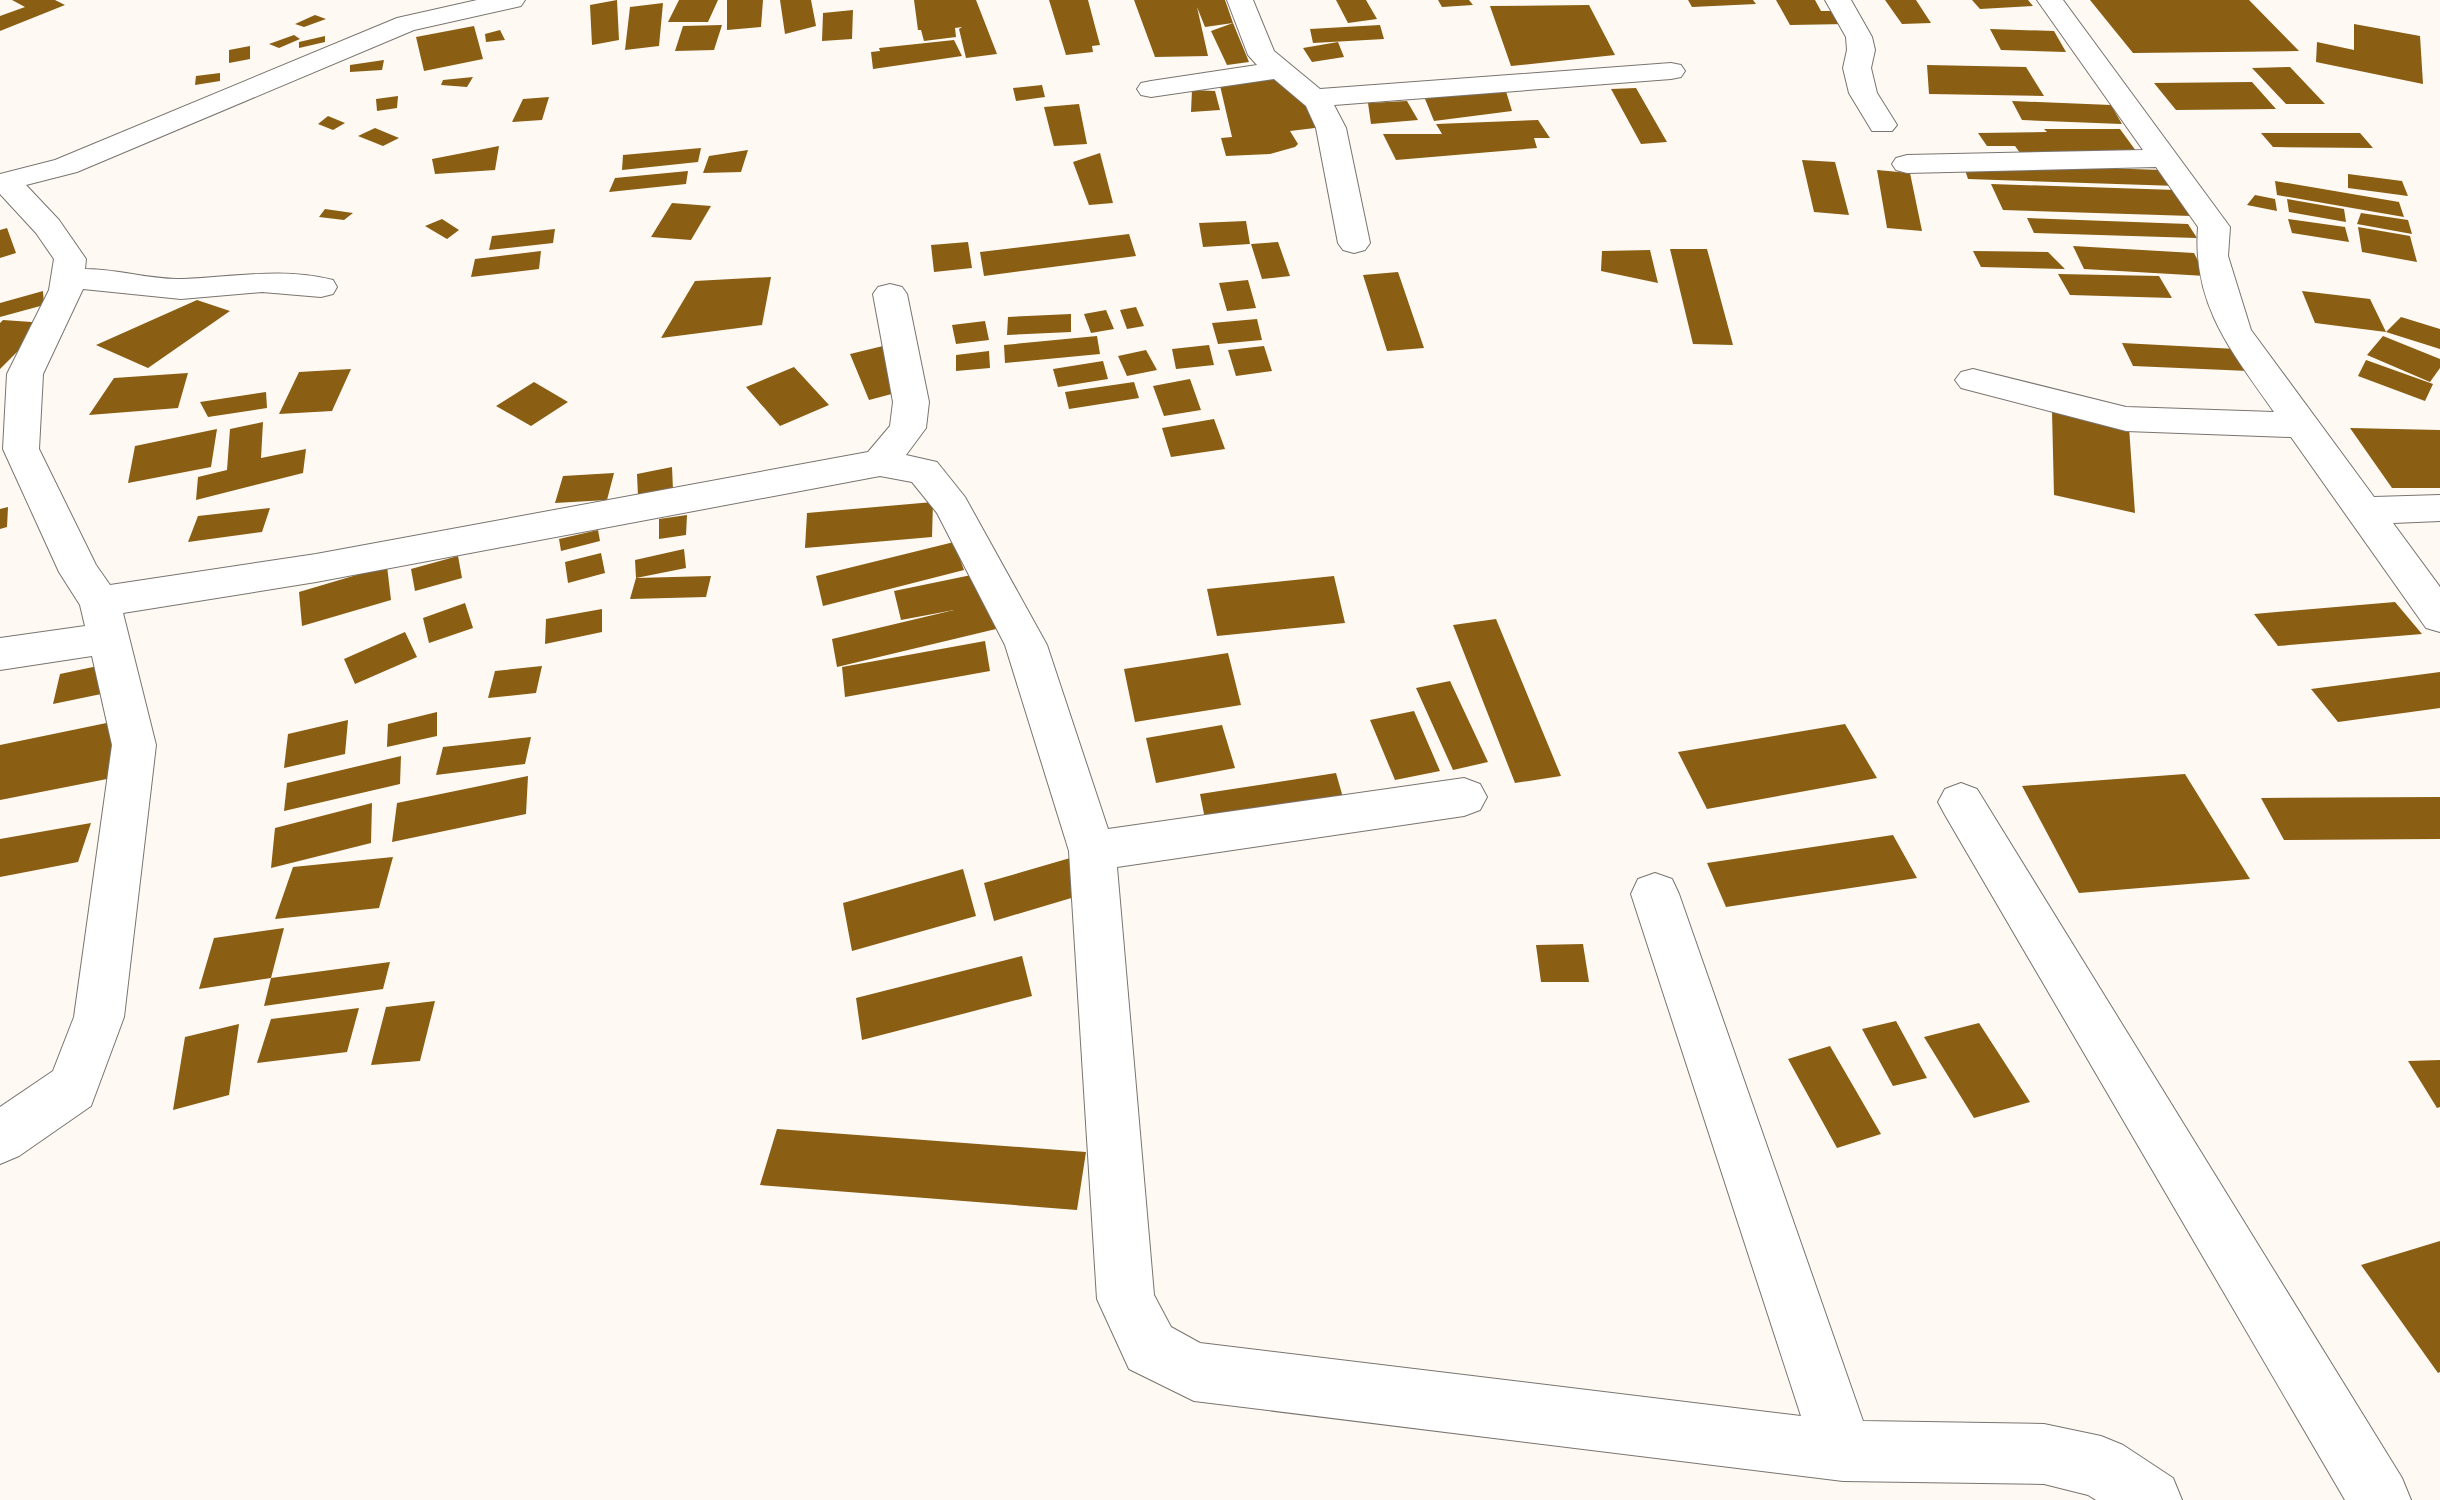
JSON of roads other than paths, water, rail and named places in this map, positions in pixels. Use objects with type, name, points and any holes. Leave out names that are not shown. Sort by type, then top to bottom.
[{"type":"street","points":[[3,182],[66,166],[406,24],[512,0]]},
{"type":"street","points":[[1240,0],[1262,55],[1313,98],[1331,128],[1354,243]]},
{"type":"street","points":[[1838,0],[1859,37],[1861,50],[1857,68],[1863,93],[1882,125]]},
{"type":"street","points":[[2050,0],[2214,227],[2212,256],[2234,331],[2440,617]]},
{"type":"street","points":[[1151,89],[1277,70]]},
{"type":"street","points":[[1313,98],[1671,71]]},
{"type":"street","points":[[1907,164],[2164,158]]},
{"type":"street","points":[[0,1138],[73,1088],[99,1017],[134,745],[104,620],[21,449],[12,377],[66,290],[70,259],[48,227],[3,182]]},
{"type":"street","points":[[68,279],[99,279],[181,289],[262,282],[321,287]]},
{"type":"street","points":[[880,463],[908,428],[911,402],[890,294]]},
{"type":"street","points":[[1973,380],[2126,419],[2302,425]]},
{"type":"street","points":[[0,654],[104,620],[316,568],[880,463],[924,471],[952,506],[1026,645],[1092,851],[1126,1299],[1150,1348],[1194,1372],[1843,1451],[2044,1454],[2101,1467],[2151,1500]]},
{"type":"street","points":[[2364,511],[2440,508]]},
{"type":"street","points":[[1092,851],[1464,797]]},
{"type":"street","points":[[1961,802],[2380,1500]]},
{"type":"street","points":[[1655,894],[1843,1451]]}]
